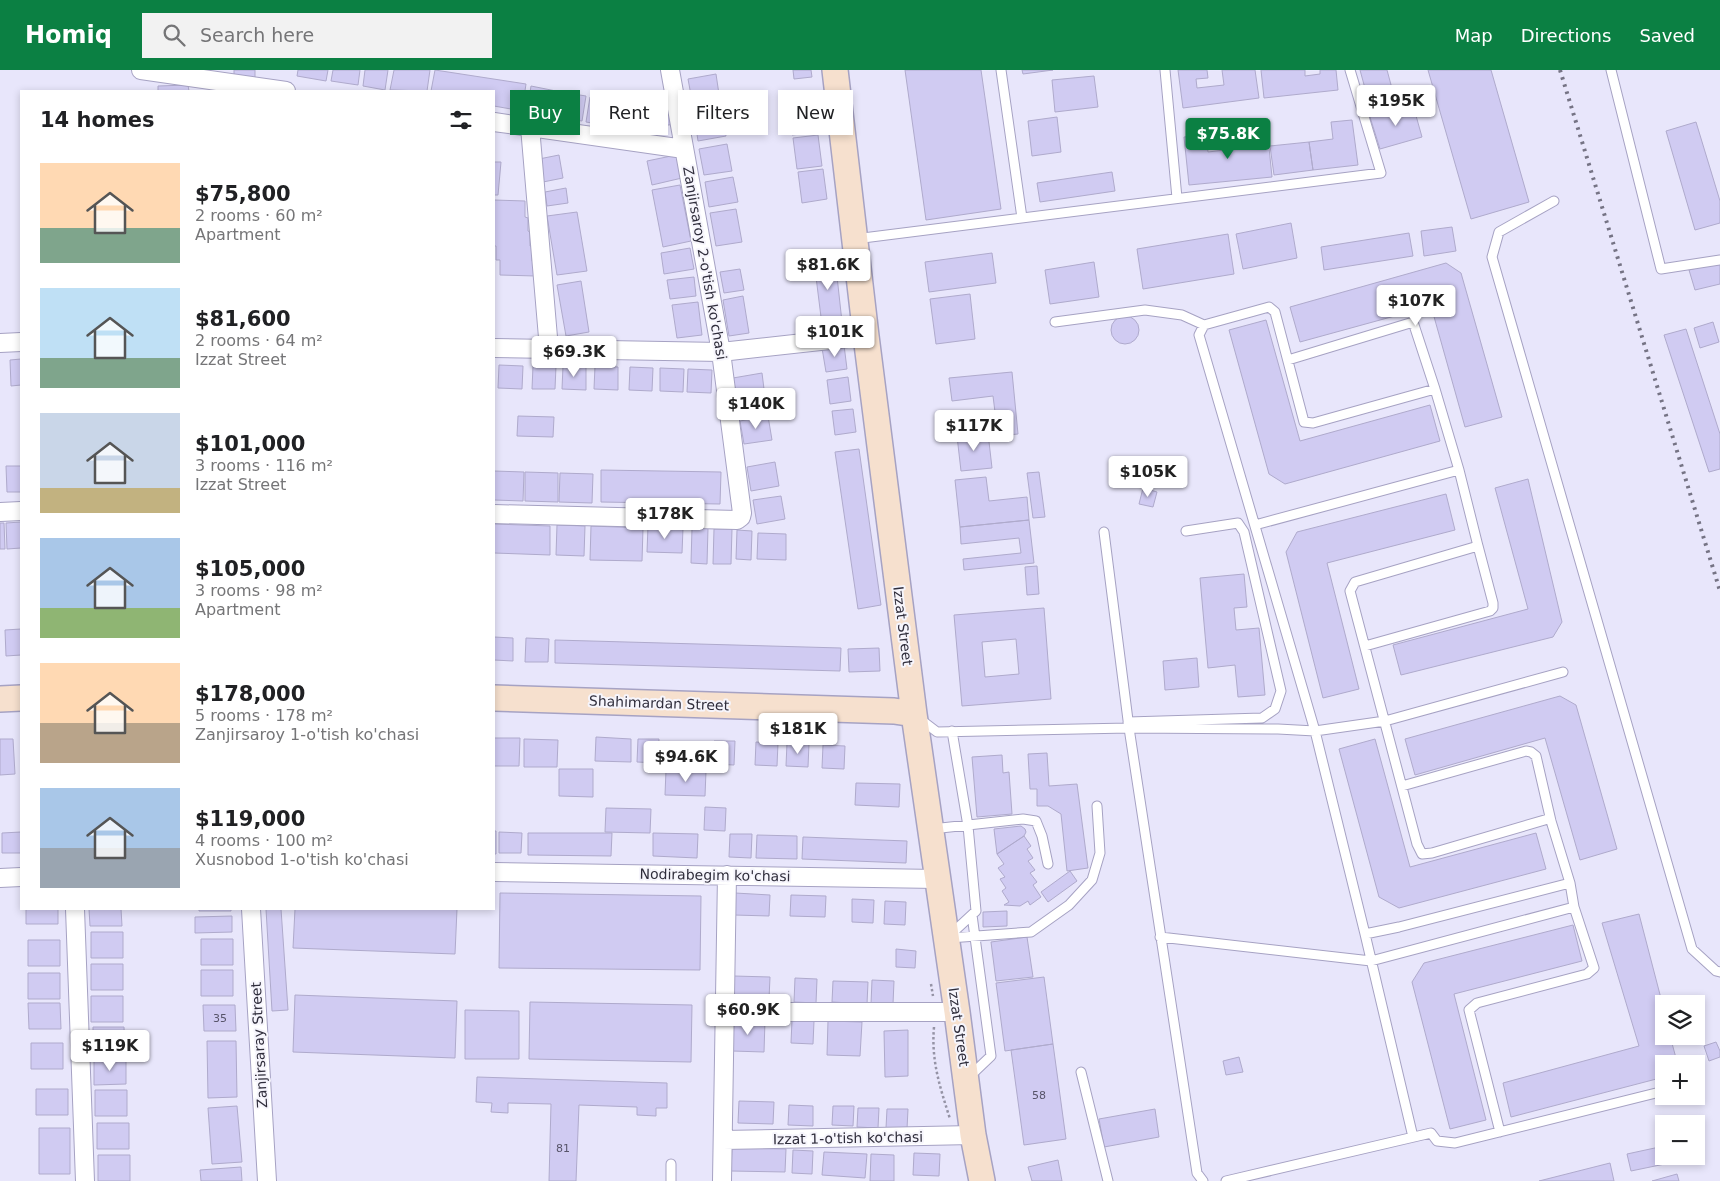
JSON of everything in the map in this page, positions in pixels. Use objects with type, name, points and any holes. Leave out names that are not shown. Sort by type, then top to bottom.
[{"type":"main road","name":"Izzat Street","points":[[835,70],[866,336],[914,714],[946,939],[946,1012],[966,1080],[964,1136],[982,1181]]},
{"type":"main road","points":[[0,699],[20,698]]},
{"type":"main road","name":"Shahimardan Street","points":[[495,698],[894,711],[914,714]]},
{"type":"street","points":[[141,70],[279,90]]},
{"type":"street","name":"Zanjirsaroy 2-o'tish ko'chasi","points":[[495,514],[737,520],[741,517],[721,352],[670,70]]},
{"type":"street","points":[[495,122],[510,124]]},
{"type":"street","points":[[580,134],[684,149]]},
{"type":"street","points":[[531,135],[548,349]]},
{"type":"street","points":[[495,348],[721,352],[866,336]]},
{"type":"street","points":[[0,343],[20,342]]},
{"type":"street","points":[[0,512],[20,510]]},
{"type":"street","name":"Nodirabegim ko'chasi","points":[[495,872],[937,879]]},
{"type":"street","points":[[722,1181],[727,876]]},
{"type":"street","points":[[0,878],[20,877]]},
{"type":"street","points":[[75,910],[85,1181]]},
{"type":"street","name":"Zanjirsaray Street","points":[[251,910],[267,1181]]},
{"type":"street","points":[[725,1012],[946,1012]]},
{"type":"street","name":"Izzat 1-o'tish ko'chasi","points":[[722,1140],[964,1136]]},
{"type":"lane","points":[[1001,70],[1022,218]]},
{"type":"lane","points":[[1165,70],[1177,198]]},
{"type":"lane","points":[[855,239],[1381,173],[1350,70]]},
{"type":"lane","points":[[1611,70],[1661,269],[1720,260]]},
{"type":"lane","points":[[1554,200],[1499,232],[1492,257],[1692,949],[1716,971],[1720,972]]},
{"type":"lane","points":[[1055,322],[1145,310],[1182,315],[1204,325],[1269,307],[1275,312],[1304,422],[1313,423],[1435,388]]},
{"type":"lane","points":[[1288,360],[1410,323],[1414,325],[1459,470],[1493,608],[1490,611],[1365,646]]},
{"type":"lane","points":[[1204,325],[1199,335],[1315,731],[1412,1137]]},
{"type":"lane","points":[[1255,525],[1459,470]]},
{"type":"lane","points":[[914,714],[937,732],[1262,718],[1275,709],[1281,691],[1244,532],[1238,523],[1186,531]]},
{"type":"lane","points":[[1104,532],[1128,725],[1196,1173],[1202,1181]]},
{"type":"lane","points":[[1478,546],[1355,582],[1350,591],[1417,844],[1422,854],[1432,853],[1548,819],[1551,821]]},
{"type":"lane","points":[[1128,725],[1315,731],[1385,721],[1562,672]]},
{"type":"lane","points":[[946,939],[976,911],[968,826],[952,731]]},
{"type":"lane","points":[[1402,786],[1526,751],[1532,752],[1536,756],[1551,821],[1570,882],[1574,907],[1594,968],[1587,974],[1477,1003],[1469,1010],[1500,1132]]},
{"type":"lane","points":[[946,939],[1031,932],[1069,904],[1092,880],[1100,853],[1097,806]]},
{"type":"lane","points":[[931,829],[1023,819],[1036,821],[1042,836],[1048,864]]},
{"type":"lane","points":[[1365,934],[1399,927],[1570,882]]},
{"type":"lane","points":[[1160,936],[1371,961],[1574,907]]},
{"type":"lane","points":[[966,1080],[991,1056],[972,915]]},
{"type":"lane","points":[[1080,1072],[1108,1181]]},
{"type":"lane","points":[[1226,1181],[1431,1133],[1438,1140],[1455,1143],[1655,1094]]},
{"type":"lane","points":[[671,1164],[671,1181]]},
{"type":"path","points":[[931,984],[946,1012],[933,1038],[936,1077],[964,1136]]},
{"type":"building","points":[[234,70],[255,70],[255,80],[234,80]]},
{"type":"building","points":[[298,70],[328,70],[326,81],[297,76]]},
{"type":"building","points":[[333,70],[360,70],[358,85],[331,81]]},
{"type":"building","points":[[365,70],[388,70],[385,90],[363,86]]},
{"type":"building","points":[[394,70],[430,70],[427,90],[390,90]]},
{"type":"building","points":[[435,70],[526,84],[525,90],[510,90],[510,109],[495,106],[495,90],[431,90]]},
{"type":"building","points":[[793,70],[811,70],[812,77],[794,79]]},
{"type":"building","points":[[905,70],[981,70],[1001,209],[926,220]]},
{"type":"building","points":[[1022,70],[1053,70],[1023,74]]},
{"type":"building","points":[[1178,70],[1207,70],[1208,78],[1196,79],[1197,88],[1224,85],[1222,70],[1255,70],[1259,98],[1183,108]]},
{"type":"building","points":[[1261,70],[1305,70],[1305,76],[1320,74],[1320,70],[1336,70],[1338,90],[1264,98]]},
{"type":"building","points":[[1360,70],[1387,70],[1397,107],[1372,114]]},
{"type":"building","points":[[1428,70],[1491,70],[1529,202],[1471,219]]},
{"type":"building","points":[[716,74],[718,90],[690,90],[688,79]]},
{"type":"building","points":[[1094,76],[1098,107],[1055,112],[1052,80]]},
{"type":"building","points":[[188,85],[189,90],[158,90],[158,86]]},
{"type":"building","points":[[531,86],[551,90],[530,90]]},
{"type":"building","points":[[580,95],[586,96],[582,121],[580,121]]},
{"type":"building","points":[[668,96],[674,124],[668,125]]},
{"type":"building","points":[[590,97],[590,123],[586,122]]},
{"type":"building","points":[[1413,105],[1422,137],[1380,149],[1370,117]]},
{"type":"building","points":[[1057,117],[1061,152],[1032,156],[1028,121]]},
{"type":"building","points":[[1352,120],[1358,165],[1313,170],[1309,142],[1333,139],[1331,122]]},
{"type":"building","points":[[1696,122],[1720,201],[1720,223],[1695,230],[1666,131]]},
{"type":"building","points":[[1267,128],[1272,177],[1189,185],[1184,137],[1206,135],[1208,152],[1250,147],[1249,129]]},
{"type":"building","points":[[697,135],[726,135],[726,136],[698,141]]},
{"type":"building","points":[[818,135],[822,166],[797,169],[793,138]]},
{"type":"building","points":[[1309,142],[1313,170],[1274,175],[1270,146]]},
{"type":"building","points":[[727,144],[732,171],[704,175],[699,149]]},
{"type":"building","points":[[559,155],[563,178],[543,182],[539,159]]},
{"type":"building","points":[[676,155],[682,178],[652,185],[647,161]]},
{"type":"building","points":[[495,162],[501,162],[498,195],[495,195]]},
{"type":"building","points":[[823,169],[827,199],[802,203],[798,172]]},
{"type":"building","points":[[1112,172],[1115,191],[1040,202],[1037,183]]},
{"type":"building","points":[[733,177],[738,202],[709,207],[705,182]]},
{"type":"building","points":[[680,185],[691,241],[663,247],[652,190]]},
{"type":"building","points":[[566,188],[568,203],[547,206],[545,192]]},
{"type":"building","points":[[495,200],[525,201],[525,217],[528,218],[532,261],[535,261],[535,276],[500,275],[500,260],[496,260]]},
{"type":"building","points":[[736,209],[742,242],[716,246],[710,213]]},
{"type":"building","points":[[577,212],[587,271],[557,275],[547,216]]},
{"type":"building","points":[[1291,223],[1297,258],[1243,269],[1236,234]]},
{"type":"building","points":[[1452,227],[1456,251],[1424,256],[1421,231]]},
{"type":"building","points":[[1409,233],[1413,256],[1324,270],[1321,247]]},
{"type":"building","points":[[1228,234],[1234,274],[1143,289],[1137,249]]},
{"type":"building","points":[[690,248],[694,269],[664,274],[661,253]]},
{"type":"building","points":[[992,253],[996,283],[929,292],[925,262]]},
{"type":"building","points":[[835,258],[842,322],[822,325],[814,261]]},
{"type":"building","points":[[1094,262],[1099,297],[1050,304],[1045,270]]},
{"type":"building","points":[[1720,262],[1720,284],[1695,290],[1689,270]]},
{"type":"building","points":[[1446,263],[1461,273],[1502,417],[1465,427],[1431,306],[1300,342],[1290,307]]},
{"type":"building","points":[[740,269],[744,290],[724,293],[720,272]]},
{"type":"building","points":[[694,277],[696,296],[670,299],[667,280]]},
{"type":"building","points":[[581,281],[589,332],[566,336],[557,285]]},
{"type":"building","points":[[970,294],[975,339],[936,344],[930,299]]},
{"type":"building","points":[[743,296],[749,333],[729,336],[723,300]]},
{"type":"building","points":[[698,302],[702,335],[677,338],[672,305]]},
{"type":"building","points":[[1125,316],[1135,320],[1139,330],[1135,340],[1125,344],[1115,340],[1111,330],[1115,320]]},
{"type":"building","points":[[1266,320],[1300,441],[1430,405],[1440,441],[1285,484],[1269,474],[1229,330]]},
{"type":"building","points":[[1713,322],[1719,342],[1700,348],[1694,328]]},
{"type":"building","points":[[1686,329],[1720,434],[1720,469],[1709,472],[1664,335]]},
{"type":"building","points":[[844,345],[847,369],[826,372],[822,348]]},
{"type":"building","points":[[20,359],[20,385],[11,386],[10,360]]},
{"type":"building","points":[[499,365],[523,366],[522,389],[498,388]]},
{"type":"building","points":[[533,366],[556,366],[555,389],[532,389]]},
{"type":"building","points":[[563,366],[586,367],[586,390],[562,389]]},
{"type":"building","points":[[595,366],[618,367],[618,390],[594,389]]},
{"type":"building","points":[[630,367],[653,368],[652,391],[629,390]]},
{"type":"building","points":[[660,368],[684,369],[683,392],[660,391]]},
{"type":"building","points":[[688,369],[712,370],[711,393],[687,392]]},
{"type":"building","points":[[1012,372],[1018,434],[998,436],[993,396],[952,401],[949,378]]},
{"type":"building","points":[[762,373],[765,397],[737,401],[733,378]]},
{"type":"building","points":[[848,377],[851,401],[830,404],[827,380]]},
{"type":"building","points":[[853,409],[856,432],[835,435],[832,411]]},
{"type":"building","points":[[518,416],[554,417],[553,437],[517,436]]},
{"type":"building","points":[[768,416],[772,440],[744,444],[740,421]]},
{"type":"building","points":[[988,433],[992,468],[961,471],[957,436]]},
{"type":"building","points":[[859,449],[881,605],[858,609],[835,452]]},
{"type":"building","points":[[775,462],[779,486],[751,491],[747,467]]},
{"type":"building","points":[[6,466],[20,466],[20,492],[7,492]]},
{"type":"building","points":[[601,470],[721,472],[720,504],[601,502]]},
{"type":"building","points":[[495,471],[524,472],[523,501],[495,500]]},
{"type":"building","points":[[525,472],[558,473],[558,502],[525,501]]},
{"type":"building","points":[[1039,472],[1045,517],[1033,518],[1027,473]]},
{"type":"building","points":[[560,473],[593,474],[592,503],[559,502]]},
{"type":"building","points":[[986,477],[989,501],[1027,497],[1029,520],[960,527],[955,480]]},
{"type":"building","points":[[1528,479],[1562,622],[1553,637],[1401,675],[1393,645],[1528,609],[1495,488]]},
{"type":"building","points":[[1143,488],[1157,492],[1153,507],[1139,504]]},
{"type":"building","points":[[1446,494],[1455,530],[1327,563],[1359,689],[1323,698],[1286,552],[1297,532]]},
{"type":"building","points":[[781,496],[785,519],[757,524],[753,500]]},
{"type":"building","points":[[1029,520],[1034,563],[964,570],[963,559],[1021,553],[1019,538],[961,544],[960,527]]},
{"type":"building","points":[[20,522],[20,548],[7,549],[6,523]]},
{"type":"building","points":[[0,523],[4,523],[5,549],[0,549]]},
{"type":"building","points":[[495,524],[550,526],[550,555],[495,553]]},
{"type":"building","points":[[557,525],[585,526],[584,556],[556,555]]},
{"type":"building","points":[[591,526],[643,528],[642,561],[590,560]]},
{"type":"building","points":[[648,526],[683,528],[682,553],[647,552]]},
{"type":"building","points":[[692,528],[708,528],[707,564],[691,563]]},
{"type":"building","points":[[714,529],[732,529],[731,564],[713,564]]},
{"type":"building","points":[[737,530],[752,531],[751,560],[736,559]]},
{"type":"building","points":[[758,533],[786,534],[786,560],[757,559]]},
{"type":"building","points":[[1037,566],[1039,594],[1027,595],[1025,567]]},
{"type":"building","points":[[1244,574],[1247,607],[1234,608],[1236,630],[1259,628],[1265,695],[1238,697],[1235,665],[1208,668],[1200,578]]},
{"type":"building","points":[[1044,608],[1051,699],[962,706],[954,615]],"holes":[[[1016,639],[1019,674],[985,677],[982,642]]]},
{"type":"building","points":[[20,629],[20,655],[6,656],[5,630]]},
{"type":"building","points":[[495,637],[513,638],[513,661],[495,660]]},
{"type":"building","points":[[526,638],[549,639],[548,662],[525,662]]},
{"type":"building","points":[[555,640],[841,648],[840,671],[555,663]]},
{"type":"building","points":[[879,648],[880,671],[849,672],[848,649]]},
{"type":"building","points":[[1197,658],[1199,687],[1165,690],[1163,661]]},
{"type":"building","points":[[1560,696],[1576,705],[1617,849],[1580,860],[1545,738],[1415,775],[1405,739]]},
{"type":"building","points":[[596,737],[631,739],[631,762],[595,761]]},
{"type":"building","points":[[495,738],[520,738],[519,766],[495,766]]},
{"type":"building","points":[[0,739],[13,739],[15,774],[0,775]]},
{"type":"building","points":[[524,739],[558,740],[557,767],[524,767]]},
{"type":"building","points":[[638,739],[659,739],[658,763],[637,762]]},
{"type":"building","points":[[1375,739],[1410,867],[1536,833],[1546,869],[1399,908],[1379,897],[1339,749]]},
{"type":"building","points":[[714,741],[735,741],[734,765],[713,764]]},
{"type":"building","points":[[756,742],[778,743],[777,766],[755,765]]},
{"type":"building","points":[[787,743],[809,744],[808,767],[786,766]]},
{"type":"building","points":[[823,745],[845,746],[844,769],[822,768]]},
{"type":"building","points":[[1047,753],[1049,786],[1077,784],[1088,868],[1067,871],[1061,814],[1048,806],[1037,806],[1037,789],[1030,789],[1028,754]]},
{"type":"building","points":[[1002,755],[1003,773],[1009,772],[1012,814],[977,817],[972,757]]},
{"type":"building","points":[[559,769],[593,769],[593,797],[559,796]]},
{"type":"building","points":[[666,770],[706,771],[705,796],[665,795]]},
{"type":"building","points":[[856,783],[900,784],[899,807],[855,805]]},
{"type":"building","points":[[705,807],[726,808],[725,831],[704,830]]},
{"type":"building","points":[[606,808],[651,809],[650,833],[605,832]]},
{"type":"building","points":[[1021,826],[1026,832],[1024,836],[997,854],[994,829]]},
{"type":"building","points":[[495,831],[496,831],[495,854]]},
{"type":"building","points":[[20,832],[20,853],[2,853],[2,833]]},
{"type":"building","points":[[499,832],[522,833],[521,853],[499,853]]},
{"type":"building","points":[[528,833],[612,833],[611,856],[528,855]]},
{"type":"building","points":[[653,833],[698,834],[697,858],[653,856]]},
{"type":"building","points":[[730,834],[752,834],[751,858],[729,857]]},
{"type":"building","points":[[757,835],[797,836],[797,859],[756,858]]},
{"type":"building","points":[[1024,836],[1031,846],[1027,849],[1033,858],[1028,861],[1035,870],[1030,873],[1037,882],[1033,885],[1041,897],[1030,905],[1028,901],[1020,906],[1004,905],[1009,902],[1002,891],[1006,888],[1000,879],[1005,877],[998,868],[1004,864],[997,854]]},
{"type":"building","points":[[803,837],[907,841],[906,863],[802,859]]},
{"type":"building","points":[[1070,871],[1077,881],[1048,902],[1041,892]]},
{"type":"building","points":[[500,893],[701,896],[700,970],[499,968]]},
{"type":"building","points":[[735,893],[770,895],[769,916],[734,915]]},
{"type":"building","points":[[791,895],[826,896],[825,917],[790,916]]},
{"type":"building","points":[[852,899],[874,900],[873,923],[852,922]]},
{"type":"building","points":[[885,901],[906,902],[905,925],[884,924]]},
{"type":"building","points":[[26,910],[58,910],[58,924],[26,924]]},
{"type":"building","points":[[89,910],[121,910],[122,926],[90,926]]},
{"type":"building","points":[[199,910],[231,910],[231,911]]},
{"type":"building","points":[[266,910],[281,910],[288,1010],[272,1011]]},
{"type":"building","points":[[295,910],[457,910],[455,954],[293,948]]},
{"type":"building","points":[[1007,911],[1007,926],[983,927],[983,912]]},
{"type":"building","points":[[1639,914],[1660,995],[1655,995],[1655,1045],[1672,1045],[1675,1055],[1655,1055],[1655,1079],[1511,1117],[1503,1083],[1639,1046],[1602,923]]},
{"type":"building","points":[[232,916],[232,932],[195,933],[195,917]]},
{"type":"building","points":[[1573,925],[1582,961],[1454,994],[1486,1120],[1450,1129],[1412,982],[1424,963]]},
{"type":"building","points":[[91,932],[123,932],[123,958],[91,958]]},
{"type":"building","points":[[1027,937],[1033,977],[996,981],[991,942]]},
{"type":"building","points":[[201,939],[233,939],[233,965],[201,965]]},
{"type":"building","points":[[28,940],[60,940],[60,966],[28,966]]},
{"type":"building","points":[[896,949],[916,951],[915,968],[896,967]]},
{"type":"building","points":[[91,964],[123,964],[123,990],[91,990]]},
{"type":"building","points":[[201,970],[233,970],[233,996],[201,996]]},
{"type":"building","points":[[28,973],[60,973],[60,999],[28,999]]},
{"type":"building","points":[[734,976],[770,977],[769,999],[734,997]]},
{"type":"building","points":[[1044,977],[1053,1044],[1005,1051],[996,983]]},
{"type":"building","points":[[795,978],[817,979],[816,1003],[794,1002]]},
{"type":"building","points":[[872,980],[894,981],[893,1004],[871,1004]]},
{"type":"building","points":[[833,981],[868,982],[867,1004],[832,1002]]},
{"type":"building","points":[[295,995],[457,1001],[455,1058],[293,1052]]},
{"type":"building","points":[[91,996],[123,996],[123,1022],[91,1022]]},
{"type":"building","points":[[530,1002],[692,1005],[691,1062],[529,1059]]},
{"type":"building","points":[[28,1003],[60,1003],[61,1029],[29,1029]]},
{"type":"building","points":[[203,1005],[235,1005],[236,1031],[204,1031]]},
{"type":"building","points":[[465,1010],[519,1011],[519,1059],[465,1059]]},
{"type":"building","points":[[733,1019],[765,1020],[764,1052],[732,1051]]},
{"type":"building","points":[[792,1020],[814,1021],[813,1044],[791,1043]]},
{"type":"building","points":[[828,1021],[862,1022],[860,1056],[827,1055]]},
{"type":"building","points":[[93,1027],[124,1027],[125,1053],[93,1053]]},
{"type":"building","points":[[908,1030],[908,1076],[885,1077],[884,1031]]},
{"type":"building","points":[[207,1041],[236,1041],[237,1097],[208,1098]]},
{"type":"building","points":[[1716,1042],[1720,1051],[1720,1057],[1709,1061],[1704,1046]]},
{"type":"building","points":[[31,1043],[63,1043],[63,1069],[31,1069]]},
{"type":"building","points":[[1053,1044],[1066,1139],[1024,1145],[1011,1050]]},
{"type":"building","points":[[1239,1057],[1243,1072],[1226,1075],[1223,1061]]},
{"type":"building","points":[[126,1058],[126,1084],[94,1085],[94,1059]]},
{"type":"building","points":[[477,1077],[667,1083],[667,1108],[656,1108],[656,1116],[637,1115],[637,1107],[579,1105],[576,1181],[549,1181],[551,1104],[508,1103],[508,1113],[491,1112],[492,1103],[476,1102]]},
{"type":"building","points":[[36,1089],[68,1089],[68,1115],[36,1115]]},
{"type":"building","points":[[95,1090],[127,1090],[127,1116],[95,1116]]},
{"type":"building","points":[[739,1101],[774,1102],[773,1124],[738,1123]]},
{"type":"building","points":[[789,1105],[813,1106],[813,1126],[788,1125]]},
{"type":"building","points":[[237,1106],[242,1162],[212,1164],[208,1108]]},
{"type":"building","points":[[833,1106],[854,1106],[853,1126],[832,1125]]},
{"type":"building","points":[[858,1108],[879,1108],[878,1128],[857,1127]]},
{"type":"building","points":[[887,1109],[908,1109],[907,1129],[886,1128]]},
{"type":"building","points":[[1155,1109],[1159,1137],[1104,1147],[1099,1119]]},
{"type":"building","points":[[97,1123],[129,1123],[129,1149],[97,1149]]},
{"type":"building","points":[[39,1128],[70,1128],[70,1174],[39,1174]]},
{"type":"building","points":[[732,1148],[786,1149],[785,1172],[731,1171]]},
{"type":"building","points":[[1655,1148],[1655,1165],[1660,1165],[1631,1171],[1627,1154]]},
{"type":"building","points":[[793,1150],[813,1151],[812,1174],[792,1173]]},
{"type":"building","points":[[824,1152],[867,1154],[865,1178],[822,1175]]},
{"type":"building","points":[[914,1153],[940,1154],[939,1176],[913,1175]]},
{"type":"building","points":[[871,1154],[894,1155],[894,1181],[870,1181]]},
{"type":"building","points":[[98,1155],[130,1155],[130,1181],[98,1181]]},
{"type":"building","points":[[1058,1160],[1062,1181],[1032,1181],[1028,1167]]},
{"type":"building","points":[[1610,1163],[1614,1181],[1539,1181]]},
{"type":"building","points":[[241,1167],[242,1181],[201,1181],[200,1170]]},
{"type":"building","points":[[1677,1174],[1679,1181],[1652,1181]]},
{"type":"railway","points":[[1560,70],[1720,591]]}]
